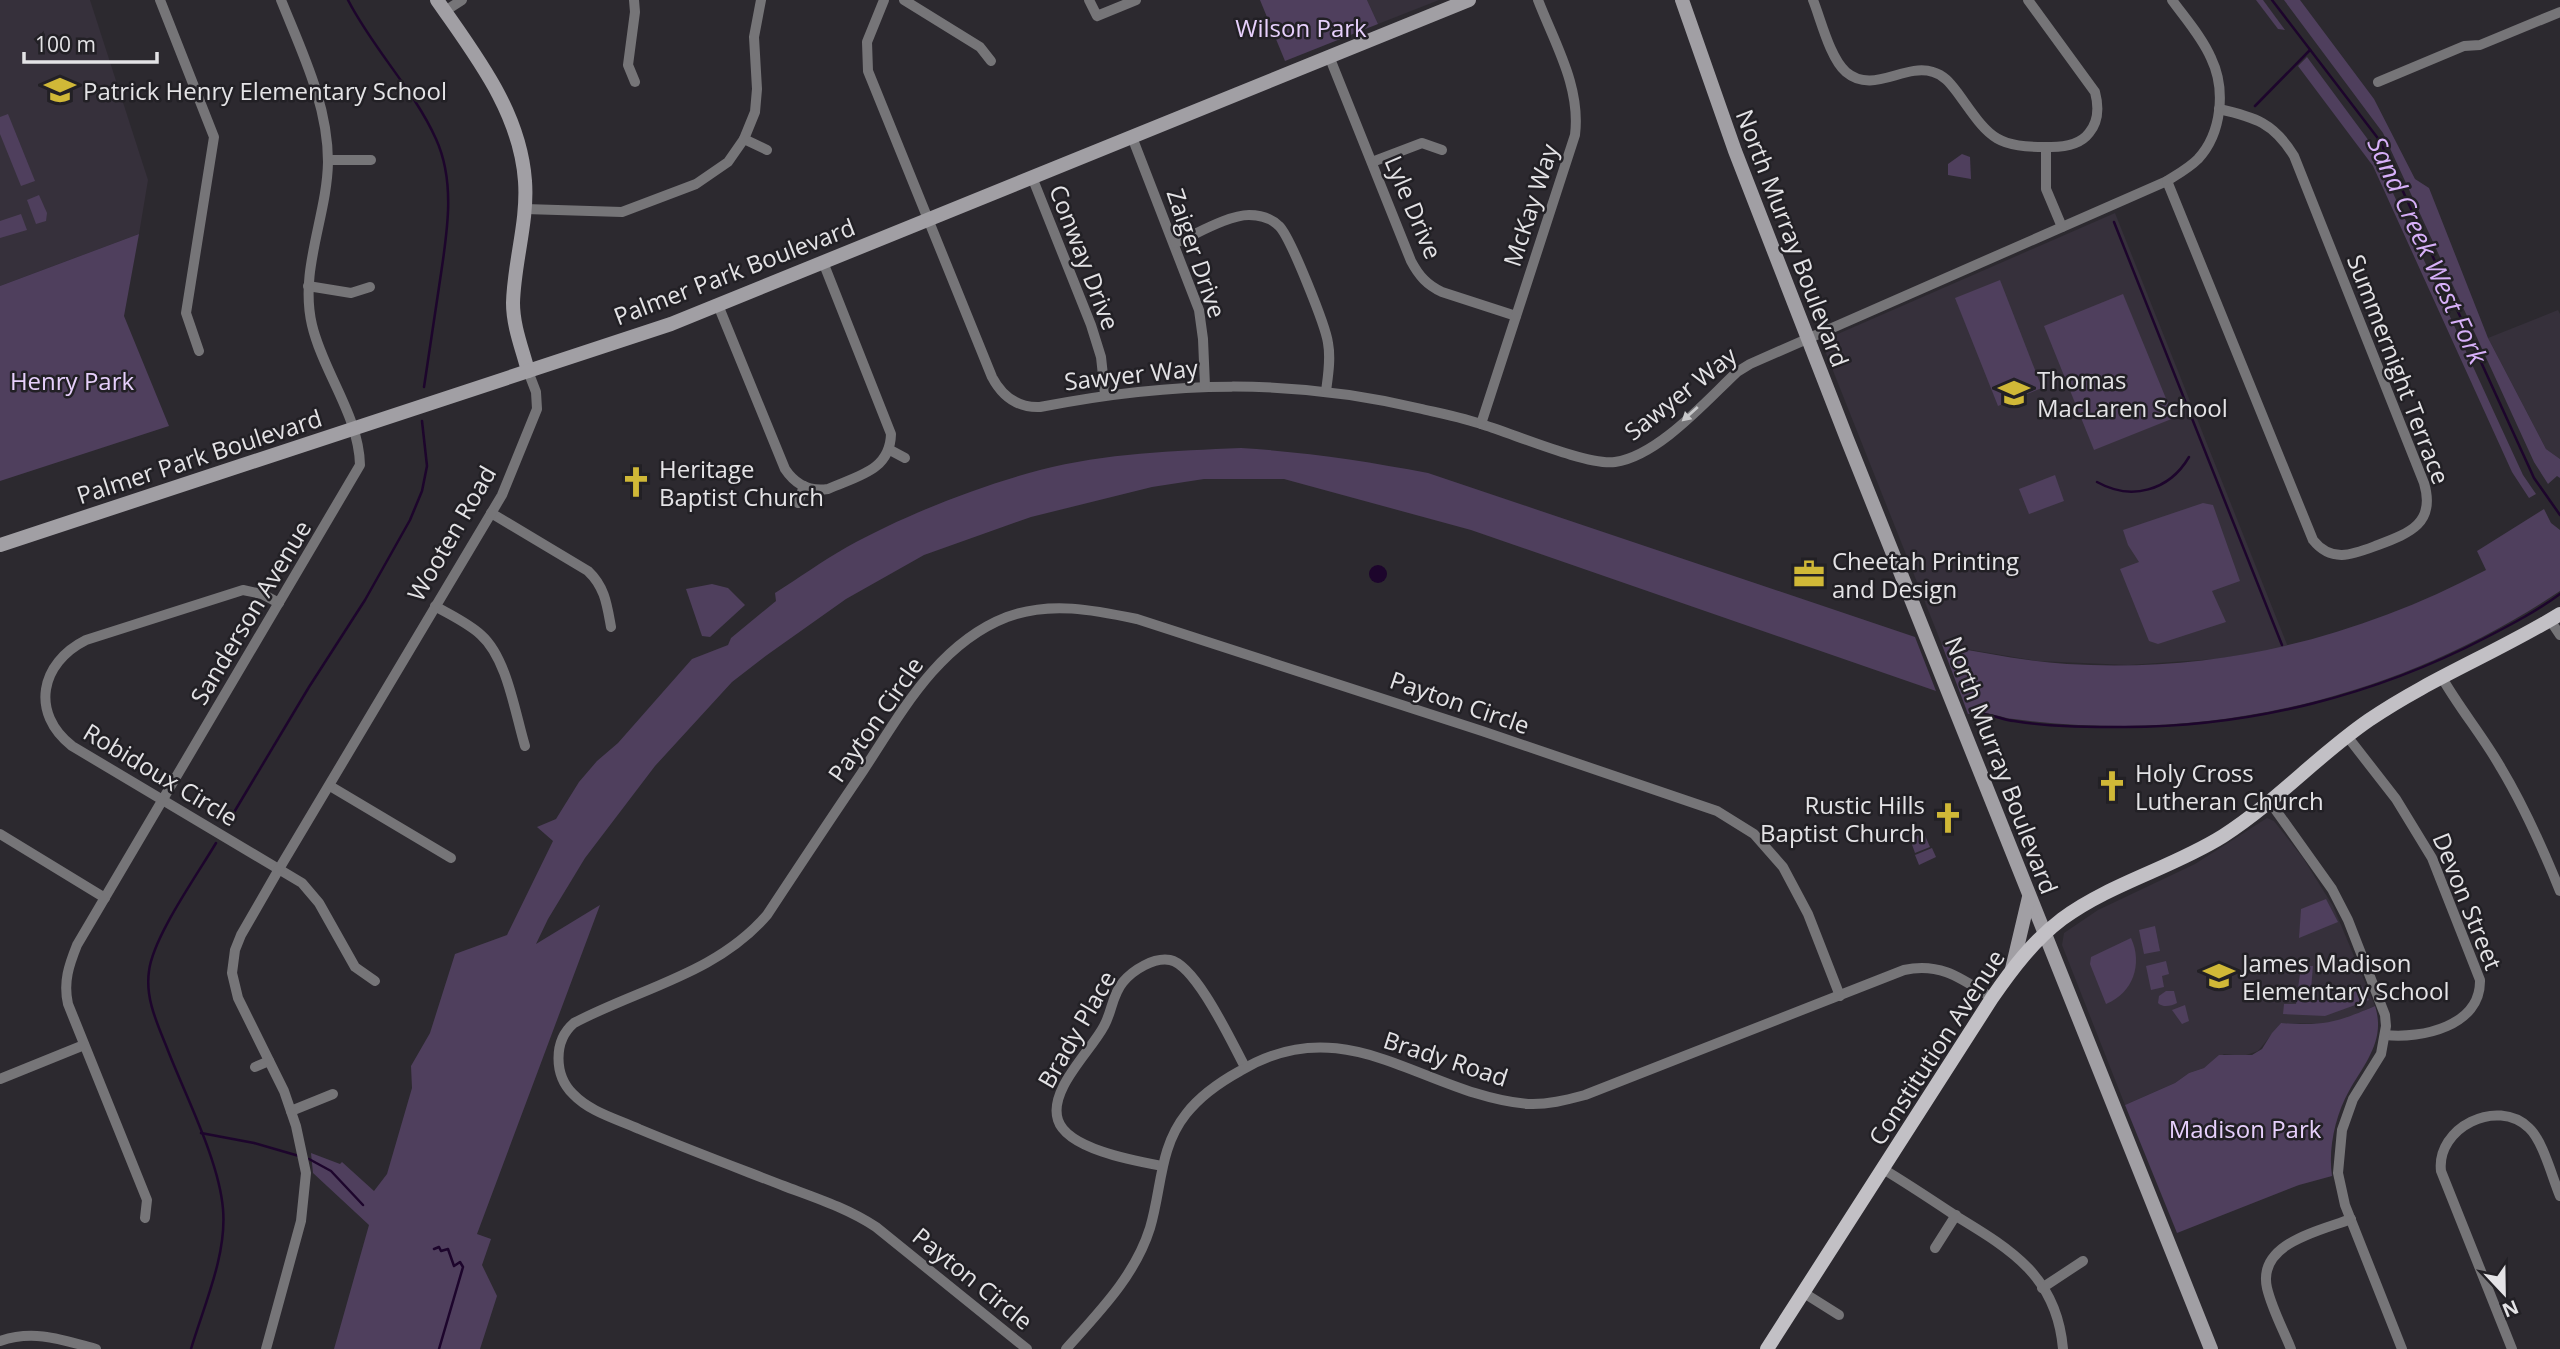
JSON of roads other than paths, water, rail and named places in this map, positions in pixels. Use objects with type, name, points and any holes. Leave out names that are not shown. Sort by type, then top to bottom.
[{"type":"main road","name":"Palmer Park Boulevard","points":[[0,545],[671,324],[1469,0]]},
{"type":"main road","name":"North Murray Boulevard","points":[[1682,0],[1730,140],[2211,1349]]},
{"type":"main road","name":"Wooten Road","points":[[441,6],[487,73],[510,119],[522,158],[525,209],[513,301],[516,332],[528,370]]},
{"type":"main road","name":"Constitution Avenue","points":[[1767,1349],[1992,998],[2012,969],[2060,920],[2089,902],[2206,846],[2270,802],[2347,736],[2409,694],[2555,617]]},
{"type":"main road","points":[[2012,969],[2029,896]]},
{"type":"street","points":[[160,0],[214,137],[186,313],[199,351]]},
{"type":"street","name":"Sanderson Avenue","points":[[145,1218],[147,1199],[68,1004],[66,976],[77,946],[357,472],[360,456],[312,325],[308,286],[328,160],[317,93],[281,0]]},
{"type":"street","points":[[441,6],[462,0]]},
{"type":"street","points":[[634,0],[628,65],[635,82]]},
{"type":"street","points":[[525,209],[611,213],[632,209],[708,177],[728,162],[744,139],[757,100],[754,50],[761,0]]},
{"type":"street","name":"Sawyer Way","points":[[884,0],[867,42],[868,71],[992,377],[1005,396],[1031,407],[1105,394],[1205,386],[1326,391],[1382,400],[1481,424],[1606,463],[1631,458],[1653,447],[1737,372],[1765,357],[2167,181],[2185,170],[2198,158],[2215,129],[2220,89],[2211,58],[2172,0]]},
{"type":"street","points":[[904,0],[981,47],[991,61]]},
{"type":"street","points":[[1089,0],[1097,16],[1134,1]]},
{"type":"street","name":"McKay Way","points":[[1481,424],[1577,122],[1573,88],[1538,0]]},
{"type":"street","points":[[1812,0],[1838,62],[1857,79],[1882,80],[1903,72],[1932,71],[1951,83],[1984,129],[1995,139],[2008,144],[2046,147],[2072,145],[2085,138],[2097,116],[2097,100],[2091,85],[2028,0]]},
{"type":"street","points":[[2378,82],[2464,46],[2480,45],[2560,12]]},
{"type":"street","name":"Lyle Drive","points":[[1329,56],[1411,261],[1424,281],[1442,292],[1516,316]]},
{"type":"street","name":"Summernight Terrace","points":[[2167,181],[2313,540],[2323,550],[2344,556],[2408,533],[2420,523],[2427,506],[2424,483],[2294,156],[2277,132],[2263,122],[2219,109]]},
{"type":"street","name":"Zaiger Drive","points":[[1132,136],[1199,310],[1205,386]]},
{"type":"street","points":[[744,139],[767,150]]},
{"type":"street","points":[[1372,162],[1422,143],[1442,150]]},
{"type":"street","points":[[2046,147],[2046,189],[2062,227]]},
{"type":"street","points":[[328,160],[370,160]]},
{"type":"street","name":"Conway Drive","points":[[1032,177],[1091,325],[1101,357],[1105,394]]},
{"type":"street","points":[[1175,243],[1248,215],[1270,219],[1278,225],[1290,243],[1327,336],[1329,357],[1326,391]]},
{"type":"street","points":[[718,305],[785,469],[797,483],[820,490],[852,478],[879,464],[890,450],[891,434],[823,262]]},
{"type":"street","points":[[308,286],[351,293],[369,286]]},
{"type":"street","name":"Wooten Road","points":[[266,1349],[301,1221],[306,1179],[303,1155],[291,1111],[269,1060],[237,998],[232,972],[233,959],[241,935],[491,513],[513,471],[535,418],[537,400],[528,370]]},
{"type":"street","points":[[890,450],[905,458]]},
{"type":"street","points":[[798,503],[804,486]]},
{"type":"street","points":[[491,513],[588,571],[605,595],[611,626]]},
{"type":"street","name":"Robidoux Circle","points":[[279,603],[253,591],[231,592],[86,640],[73,647],[55,663],[45,698],[50,719],[55,729],[72,746],[309,889],[355,967],[374,981]]},
{"type":"street","points":[[435,606],[481,635],[494,650],[525,746]]},
{"type":"street","name":"Payton Circle","points":[[1027,1349],[876,1227],[852,1211],[704,1156],[592,1109],[571,1093],[558,1057],[561,1037],[574,1023],[703,966],[725,953],[757,927],[925,679],[969,638],[1005,618],[1043,608],[1070,608],[1097,610],[1137,619],[1473,728],[1717,811],[1754,834],[1783,867],[1808,914],[1840,996]]},
{"type":"street","points":[[2555,617],[2560,635]]},
{"type":"street","points":[[2441,677],[2500,765],[2521,802],[2560,891]]},
{"type":"street","name":"Devon Street","points":[[2347,736],[2402,808],[2432,858],[2480,979],[2475,1004],[2460,1019],[2422,1034],[2385,1035]]},
{"type":"street","points":[[330,786],[451,859]]},
{"type":"street","points":[[2270,802],[2323,874],[2348,920],[2382,1006],[2386,1026],[2381,1054],[2353,1099],[2342,1130],[2338,1173],[2345,1205],[2402,1349]]},
{"type":"street","points":[[0,834],[105,898]]},
{"type":"street","name":"Brady Place","points":[[1162,1166],[1124,1159],[1070,1137],[1057,1119],[1056,1109],[1064,1084],[1105,1026],[1116,993],[1123,983],[1133,972],[1163,959],[1183,965],[1196,981],[1245,1067]]},
{"type":"street","name":"Brady Road","points":[[1066,1349],[1123,1282],[1139,1253],[1150,1226],[1162,1166],[1174,1131],[1188,1112],[1222,1081],[1261,1059],[1296,1049],[1334,1047],[1377,1056],[1485,1096],[1520,1103],[1546,1104],[1585,1095],[1904,970],[1928,967],[1954,975],[1992,998]]},
{"type":"street","points":[[0,1079],[85,1045]]},
{"type":"street","points":[[255,1067],[269,1060]]},
{"type":"street","points":[[291,1111],[333,1094]]},
{"type":"street","points":[[2512,1349],[2441,1171],[2440,1162],[2445,1143],[2458,1130],[2476,1121],[2503,1115],[2520,1120],[2528,1126],[2538,1141],[2560,1196]]},
{"type":"street","points":[[1883,1169],[2000,1242],[2020,1258],[2056,1312],[2063,1349]]},
{"type":"street","points":[[1935,1248],[1956,1215]]},
{"type":"street","points":[[2291,1349],[2267,1287],[2266,1273],[2269,1264],[2281,1248],[2351,1219]]},
{"type":"street","points":[[2042,1288],[2083,1261]]},
{"type":"street","points":[[1804,1293],[1839,1315]]},
{"type":"street","points":[[0,1341],[26,1334],[38,1334],[96,1349]]},
{"type":"waterway","points":[[348,0],[427,121],[436,139],[446,175],[447,231],[424,387]]},
{"type":"waterway","name":"Sand Creek West Fork","points":[[2272,0],[2380,141],[2534,478],[2560,515]]},
{"type":"waterway","points":[[2255,106],[2310,50]]},
{"type":"waterway","points":[[2114,222],[2282,645]]},
{"type":"waterway","points":[[227,824],[365,600],[410,520],[422,491],[427,466],[422,421]]},
{"type":"waterway","points":[[2097,482],[2123,491],[2148,489],[2171,478],[2189,457]]},
{"type":"waterway","points":[[1978,714],[2041,724],[2084,727],[2172,726],[2266,714],[2312,704],[2401,676],[2487,637],[2560,594]]},
{"type":"waterway","points":[[191,1349],[218,1262],[222,1244],[223,1209],[215,1170],[156,1020],[148,981],[158,941],[216,843]]},
{"type":"waterway","points":[[201,1133],[254,1143],[299,1156]]},
{"type":"waterway","points":[[309,1159],[331,1171],[363,1205]]},
{"type":"waterway","points":[[434,1249],[448,1249],[454,1266],[460,1262],[463,1267],[439,1349]]},
{"type":"place","name":"Patrick Henry Elementary School","points":[[60,90]]},
{"type":"place","name":"Thomas MacLaren School","points":[[2014,393]]},
{"type":"place","name":"Heritage Baptist Church","points":[[636,482]]},
{"type":"place","name":"Cheetah Printing and Design","points":[[1809,574]]},
{"type":"place","name":"Holy Cross Lutheran Church","points":[[2112,786]]},
{"type":"place","name":"Rustic Hills Baptist Church","points":[[1948,818]]},
{"type":"place","name":"James Madison Elementary School","points":[[2219,976]]},
{"type":"park label","name":"Wilson Park","points":[[1301,27]]},
{"type":"park label","name":"Henry Park","points":[[72,380]]},
{"type":"park label","name":"Madison Park","points":[[2245,1128]]}]
